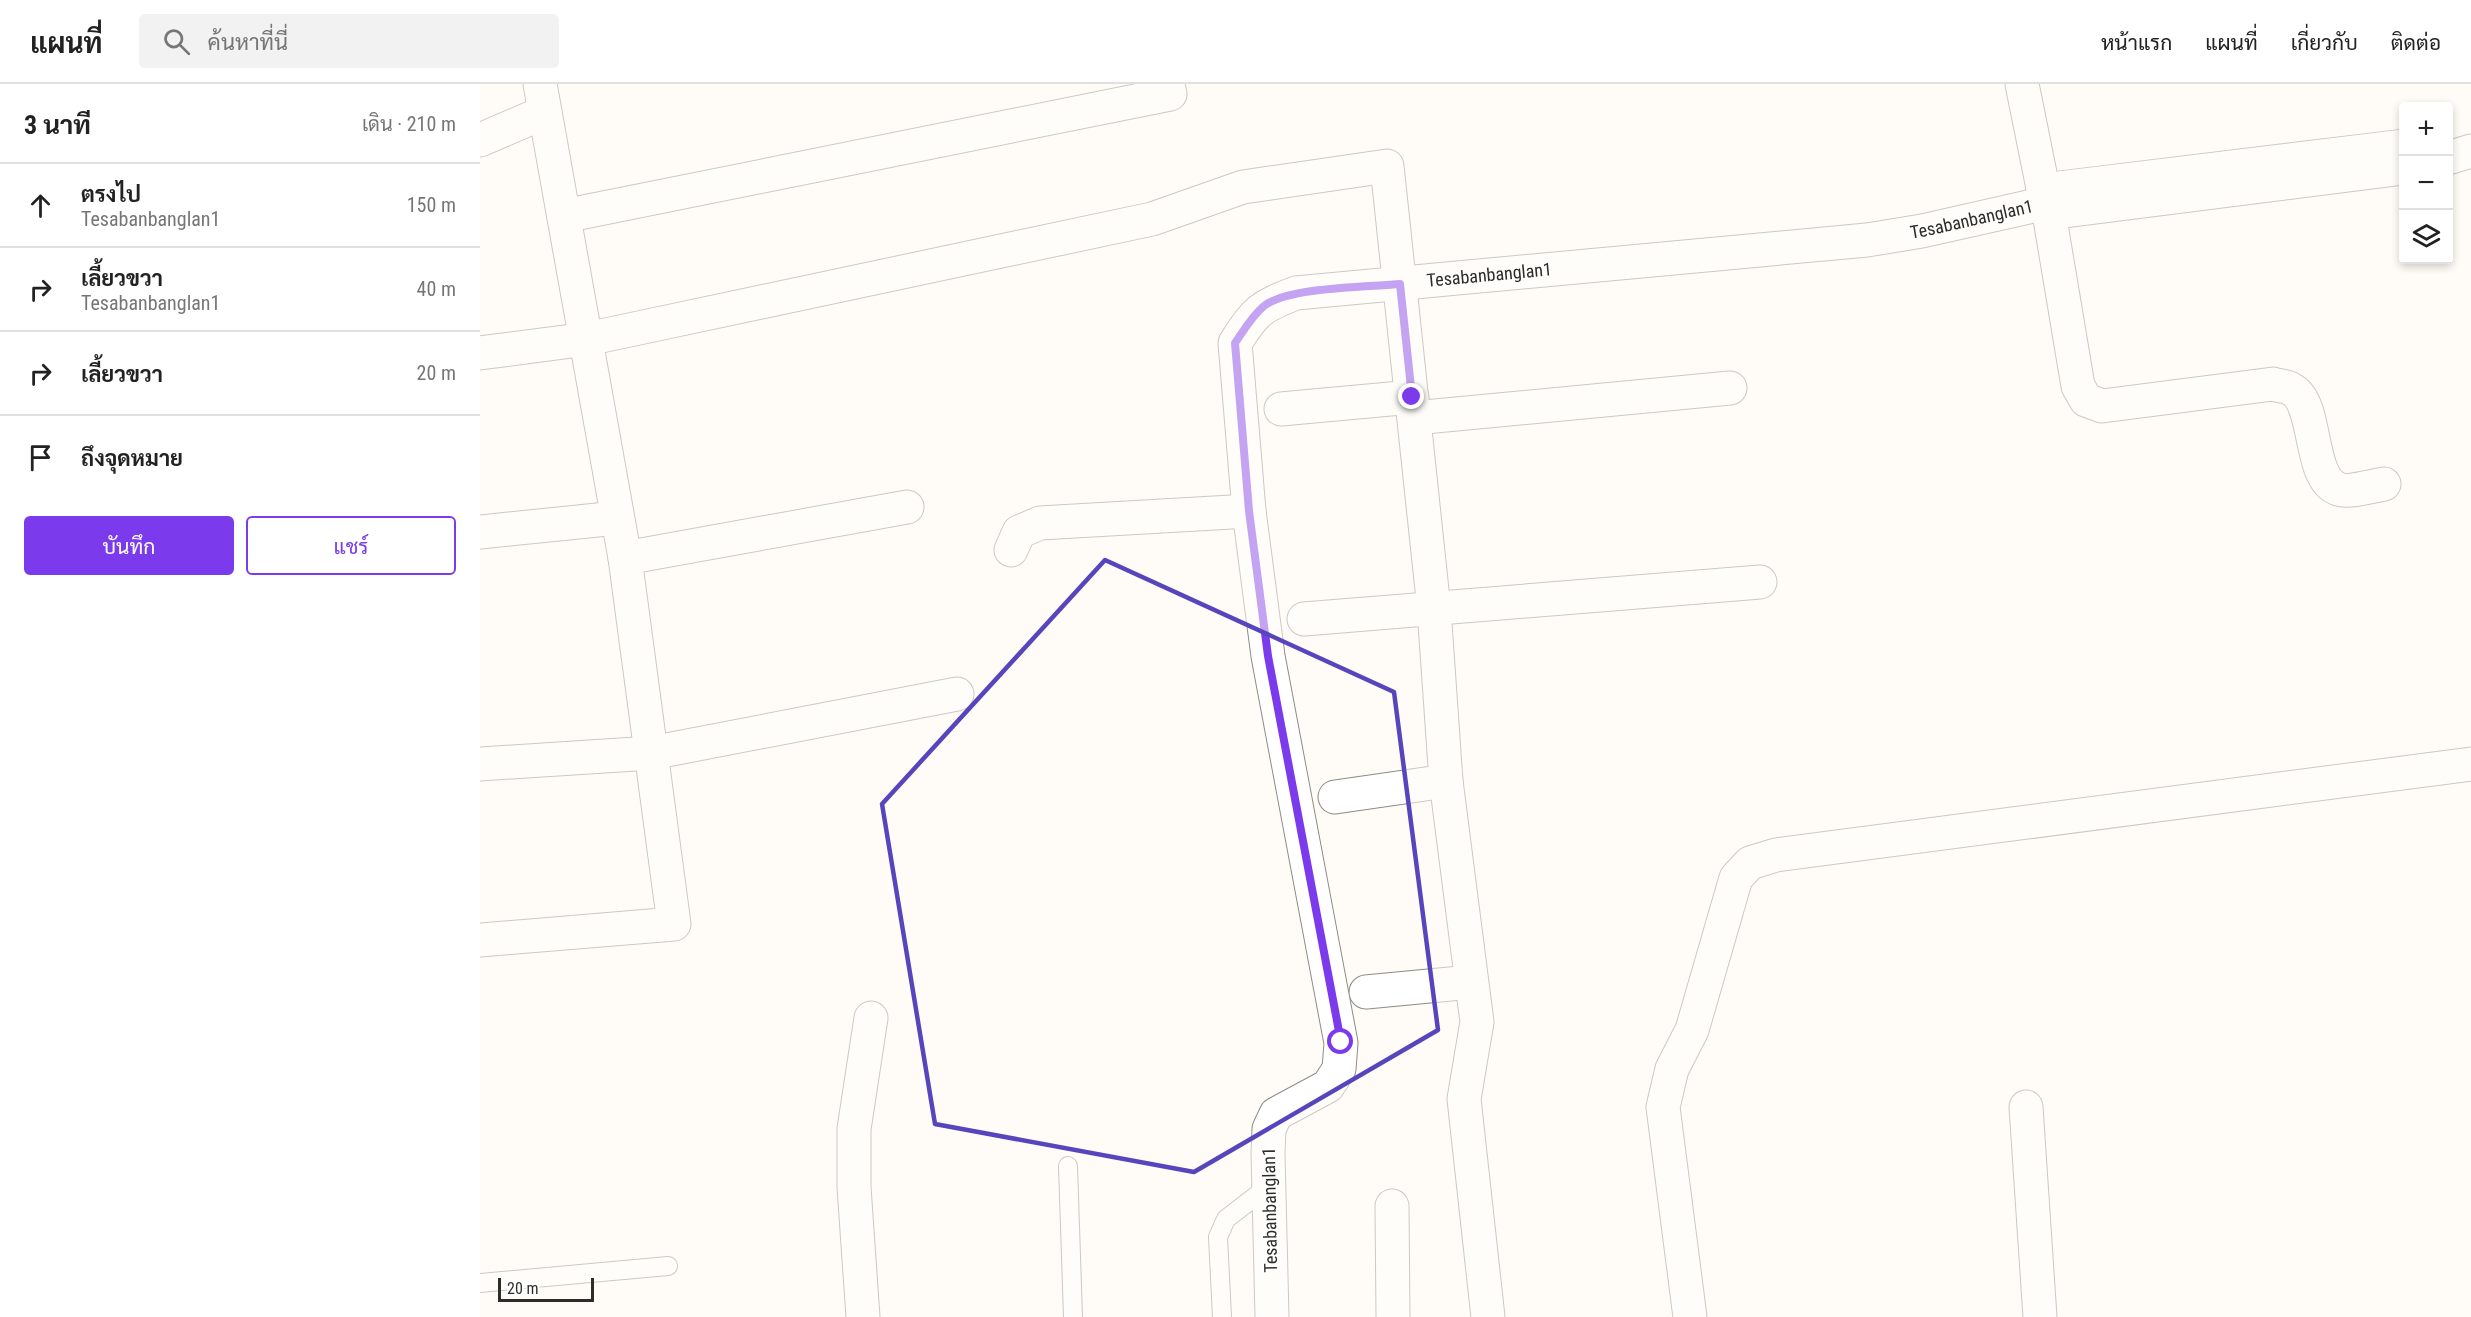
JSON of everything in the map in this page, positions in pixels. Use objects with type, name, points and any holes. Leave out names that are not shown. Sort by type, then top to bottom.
[{"type":"street","points":[[564,216],[1170,94],[1168,84]]},
{"type":"street","name":"Tesabanbanglan1","points":[[1272,1317],[1269,1129],[1276,1114],[1329,1086],[1339,1069],[1341,1042],[1268,656],[1249,511],[1235,343],[1250,320],[1265,304],[1296,293],[1867,240],[1922,231],[2046,202],[2022,84]]},
{"type":"street","points":[[480,140],[542,98],[625,558],[674,924],[480,940]]},
{"type":"street","points":[[2453,141],[2471,143]]},
{"type":"street","points":[[2226,180],[2399,147]]},
{"type":"street","points":[[2453,156],[2471,151]]},
{"type":"street","points":[[480,353],[587,339],[1152,219],[1244,187],[1387,166],[1434,609],[1446,781],[1476,1022],[1464,1099],[1488,1317]]},
{"type":"street","points":[[2384,484],[2342,490],[2330,484],[2321,469],[2302,400],[2292,389],[2273,384],[2102,406],[2086,400],[2078,386],[2046,202],[2226,180],[2399,168]]},
{"type":"street","points":[[1281,409],[1413,407],[1730,388]]},
{"type":"street","points":[[625,558],[907,507]]},
{"type":"street","points":[[1011,550],[1019,532],[1040,523],[1249,511]]},
{"type":"street","points":[[480,532],[617,518]]},
{"type":"street","points":[[1304,619],[1760,582]]},
{"type":"street","points":[[480,764],[651,753],[957,694]]},
{"type":"street","points":[[1690,1317],[1663,1107],[1672,1069],[1692,1030],[1736,878],[1750,863],[1776,855],[1978,827],[2471,764]]},
{"type":"street","points":[[1335,797],[1446,781]]},
{"type":"street","points":[[1366,992],[1471,982]]},
{"type":"street","points":[[863,1317],[854,1187],[854,1129],[871,1018]]},
{"type":"street","points":[[2026,1107],[2040,1317]]},
{"type":"street","points":[[1392,1206],[1393,1317]]},
{"type":"lane","points":[[1068,1167],[1073,1317]]},
{"type":"lane","points":[[1222,1317],[1218,1237],[1226,1219],[1269,1186]]},
{"type":"lane","points":[[480,1283],[668,1266]]},
{"type":"highlighted area","points":[[1105,560],[1394,692],[1438,1030],[1194,1172],[935,1124],[882,804]]},
{"type":"route","points":[[1341,1042],[1268,656],[1249,511],[1235,343],[1250,320],[1265,304],[1296,293],[1400,284],[1412,397]]}]
